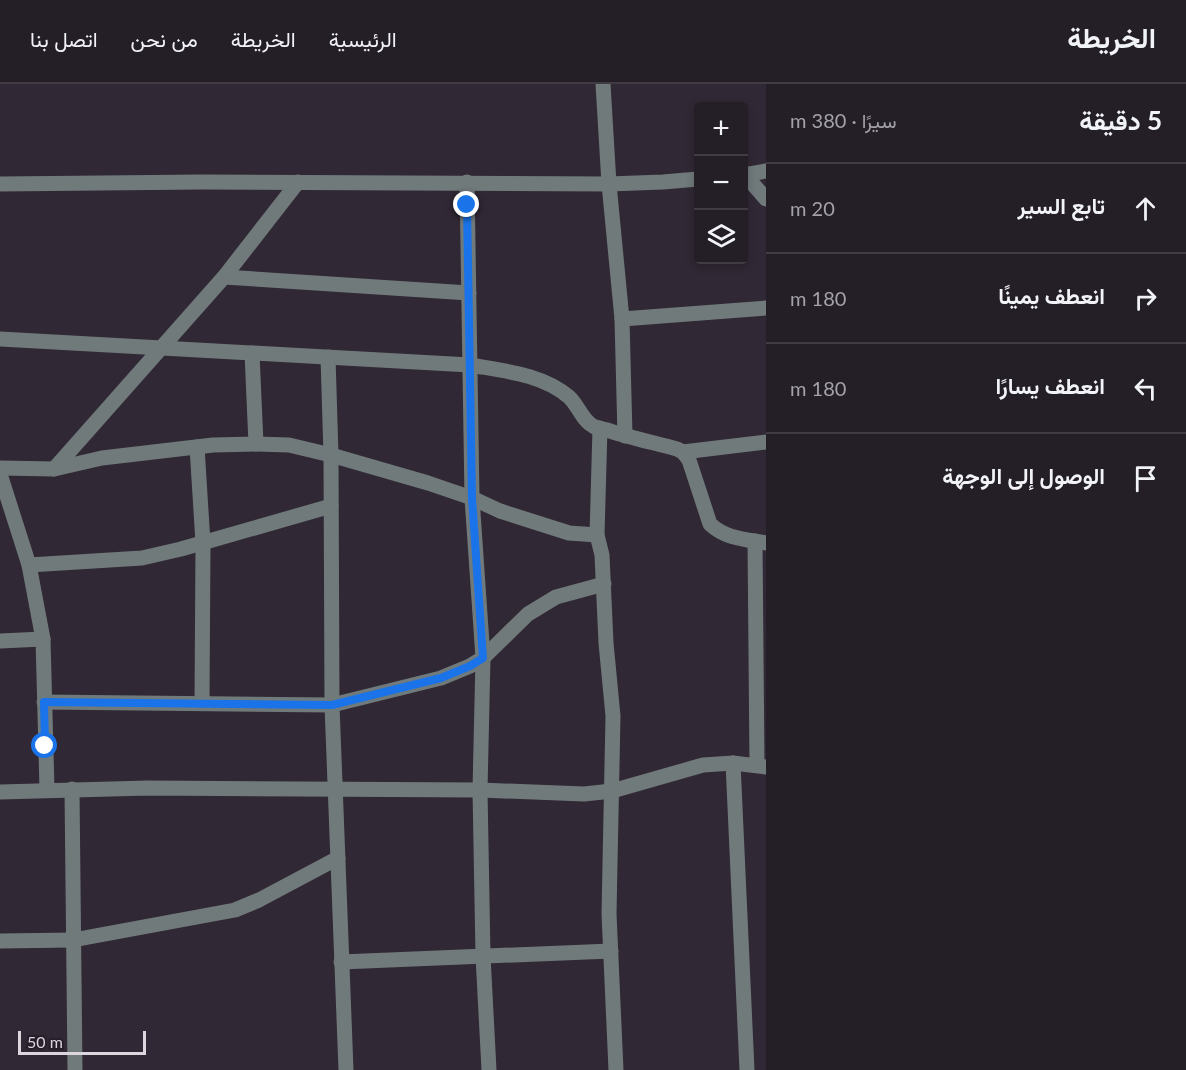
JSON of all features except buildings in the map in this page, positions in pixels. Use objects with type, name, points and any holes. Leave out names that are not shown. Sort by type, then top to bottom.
[{"type":"street","points":[[603,84],[609,183],[622,319],[625,436]]},
{"type":"street","points":[[748,174],[766,171]]},
{"type":"street","points":[[0,184],[609,183],[694,179]]},
{"type":"street","points":[[748,179],[766,199]]},
{"type":"street","points":[[54,469],[224,277],[298,182]]},
{"type":"street","points":[[467,182],[472,498],[483,658],[480,790],[483,956],[489,1070]]},
{"type":"street","points":[[224,277],[469,293]]},
{"type":"street","points":[[622,319],[766,308]]},
{"type":"street","points":[[0,339],[470,364],[537,379],[558,389],[572,399],[594,427],[677,448],[689,460],[710,524],[717,531],[732,538],[760,542],[762,766],[733,763],[703,765],[612,790],[584,794],[480,790],[148,788],[0,792]]},
{"type":"street","points":[[252,353],[256,444]]},
{"type":"street","points":[[328,357],[331,455],[332,705],[346,1070]]},
{"type":"street","points":[[600,428],[597,535],[602,555],[612,716],[609,875],[616,1070]]},
{"type":"street","points":[[683,452],[766,442]]},
{"type":"street","points":[[0,468],[54,469],[102,458],[197,447],[289,445],[428,483],[472,498],[500,511],[569,533],[597,535]]},
{"type":"street","points":[[197,447],[203,543],[202,702]]},
{"type":"street","points":[[0,474],[29,565],[43,639],[47,789]]},
{"type":"street","points":[[29,565],[142,558],[331,506]]},
{"type":"street","points":[[44,702],[332,705],[441,678],[470,666],[483,658],[528,614],[556,597],[604,584]]},
{"type":"street","points":[[0,641],[43,639]]},
{"type":"street","points":[[733,763],[747,1070]]},
{"type":"street","points":[[72,789],[75,1070]]},
{"type":"street","points":[[0,941],[73,940],[235,910],[259,900],[338,858]]},
{"type":"street","points":[[342,962],[611,951]]},
{"type":"route","points":[[45,746],[44,702],[332,705],[441,678],[483,658],[472,498],[467,205]]}]
